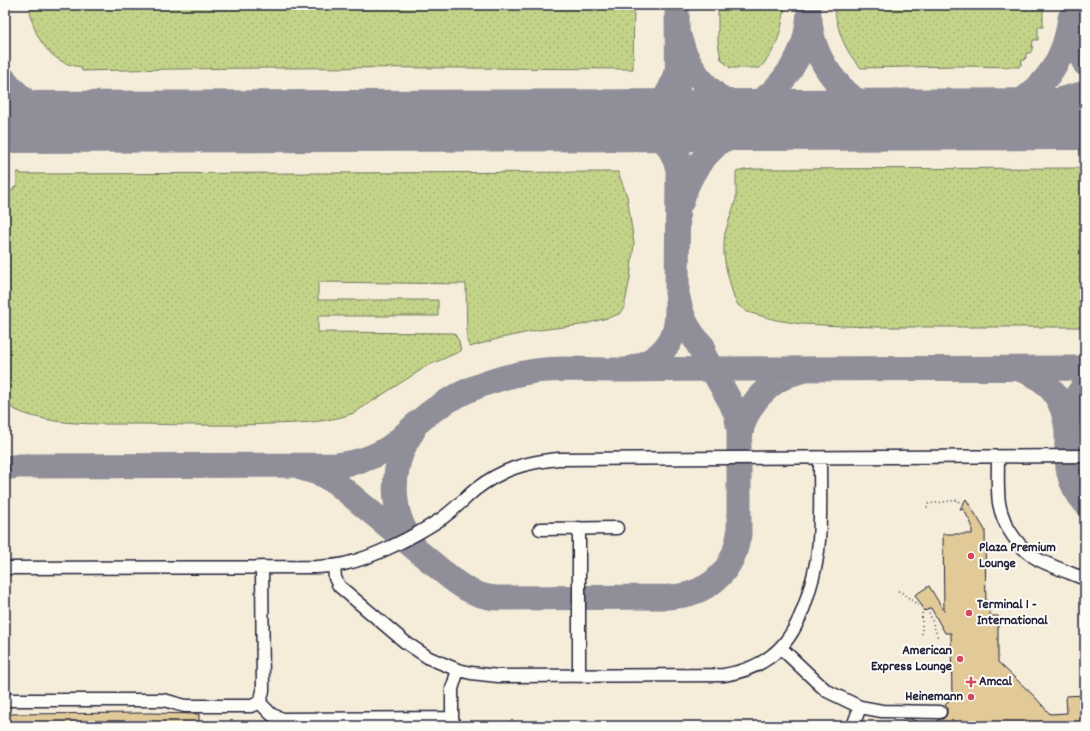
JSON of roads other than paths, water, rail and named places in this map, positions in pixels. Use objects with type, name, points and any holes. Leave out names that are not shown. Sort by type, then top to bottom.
[{"type":"lane","points":[[5,568],[334,566],[362,559],[406,539],[427,528],[443,517],[491,479],[521,465],[539,461],[566,459],[1085,456]]},
{"type":"lane","points":[[998,457],[999,503],[1004,520],[1012,535],[1023,547],[1038,559],[1085,579]]},
{"type":"lane","points":[[334,566],[335,578],[339,586],[405,642],[438,662],[458,670],[498,676],[724,675],[740,672],[756,666],[781,648],[801,617],[815,567],[819,540],[820,458]]},
{"type":"lane","points":[[540,528],[617,528]]},
{"type":"lane","points":[[579,528],[580,676]]},
{"type":"lane","points":[[5,700],[162,700],[181,706],[255,705],[261,699],[263,690],[262,567]]},
{"type":"lane","points":[[781,648],[827,691],[860,707],[882,711],[940,712]]},
{"type":"lane","points":[[259,702],[272,715],[283,719],[453,722],[452,689],[458,670]]},
{"type":"lane","points":[[853,726],[860,707]]},
{"type":"place","name":"Plaza Premium Lounge","points":[[971,556]]},
{"type":"place","name":"Terminal 1 - International","points":[[969,613]]},
{"type":"place","name":"American Express Lounge","points":[[960,659]]},
{"type":"place","name":"Amcal","points":[[971,682]]},
{"type":"place","name":"Heinemann","points":[[971,697]]}]
